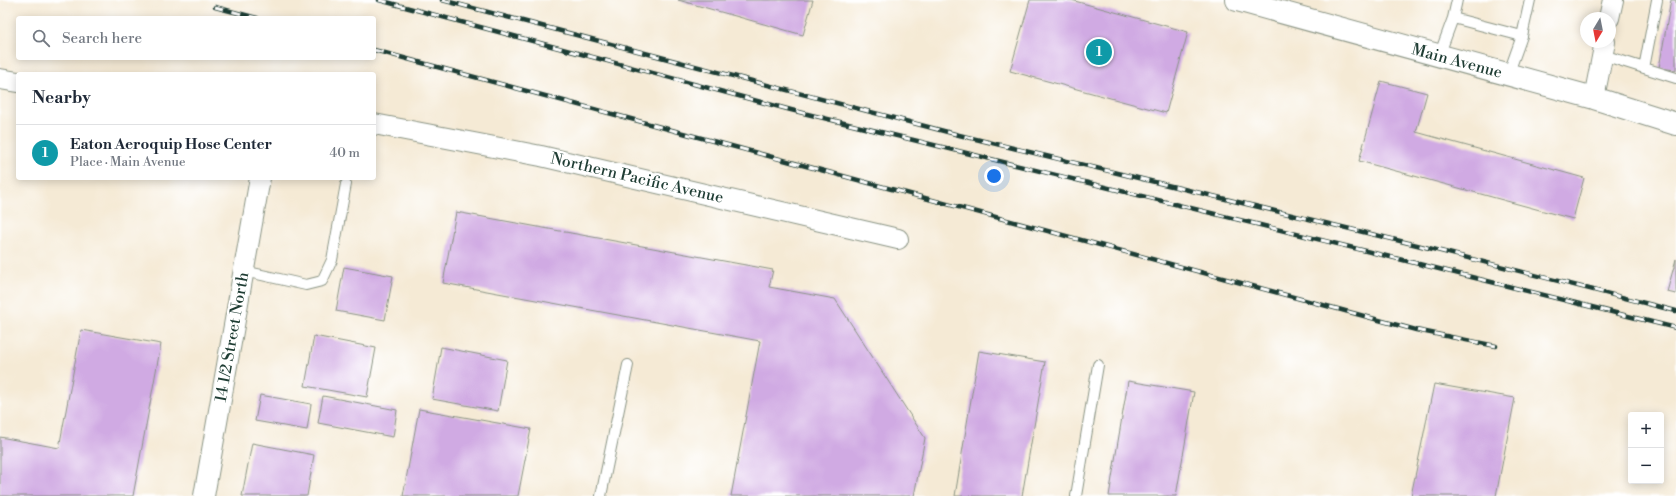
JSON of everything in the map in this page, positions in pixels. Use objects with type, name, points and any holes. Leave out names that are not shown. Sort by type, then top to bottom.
[{"type":"main road","name":"Main Avenue","points":[[1237,0],[1594,98],[1676,124]]},
{"type":"street","points":[[1611,12],[1613,0]]},
{"type":"street","points":[[1594,98],[1604,48]]},
{"type":"street","points":[[0,78],[16,82]]},
{"type":"street","name":"Northern Pacific Avenue","points":[[376,124],[541,156],[898,239]]},
{"type":"street","name":"14 1/2 Street North","points":[[204,496],[260,180]]},
{"type":"lane","points":[[1439,56],[1453,18],[1457,0]]},
{"type":"lane","points":[[1508,75],[1522,36],[1530,0]]},
{"type":"lane","points":[[1644,68],[1657,0]]},
{"type":"lane","points":[[1453,18],[1522,36]]},
{"type":"lane","points":[[1604,48],[1644,68],[1676,78]]},
{"type":"lane","points":[[244,270],[306,285],[322,281],[332,260],[346,184]]},
{"type":"lane","points":[[601,496],[628,365]]},
{"type":"lane","points":[[1076,496],[1098,365]]},
{"type":"building","points":[[678,0],[813,0],[803,35]]},
{"type":"building","points":[[1030,0],[1071,0],[1188,32],[1166,113],[1010,71]]},
{"type":"building","points":[[1671,0],[1676,0],[1676,70],[1659,68]]},
{"type":"building","points":[[1381,81],[1427,93],[1416,132],[1584,178],[1573,219],[1359,161]]},
{"type":"building","points":[[456,212],[773,270],[769,287],[835,299],[925,438],[914,496],[731,496],[760,341],[443,283]]},
{"type":"building","points":[[1676,259],[1676,294],[1667,292]]},
{"type":"building","points":[[344,267],[393,276],[385,320],[336,311]]},
{"type":"building","points":[[81,330],[161,344],[133,496],[0,496],[0,437],[59,448]]},
{"type":"building","points":[[314,336],[376,348],[367,397],[305,386]]},
{"type":"building","points":[[441,347],[507,360],[498,411],[432,399]]},
{"type":"building","points":[[979,351],[1045,362],[1022,496],[955,496]]},
{"type":"building","points":[[1128,381],[1194,392],[1176,496],[1109,496]]},
{"type":"building","points":[[1434,384],[1515,398],[1496,496],[1411,496]]},
{"type":"building","points":[[260,395],[311,404],[307,430],[255,421]]},
{"type":"building","points":[[323,396],[397,410],[393,437],[318,423]]},
{"type":"building","points":[[419,409],[531,429],[518,496],[403,496]]},
{"type":"building","points":[[252,443],[314,455],[307,496],[242,496]]},
{"type":"railway","points":[[379,0],[791,110],[1676,328]]},
{"type":"railway","points":[[442,0],[959,135],[1417,245],[1676,311]]},
{"type":"railway","points":[[215,7],[249,16]]},
{"type":"railway","points":[[376,51],[1416,330],[1496,346]]},
{"type":"place","name":"Eaton Aeroquip Hose Center","points":[[1099,52]]}]
